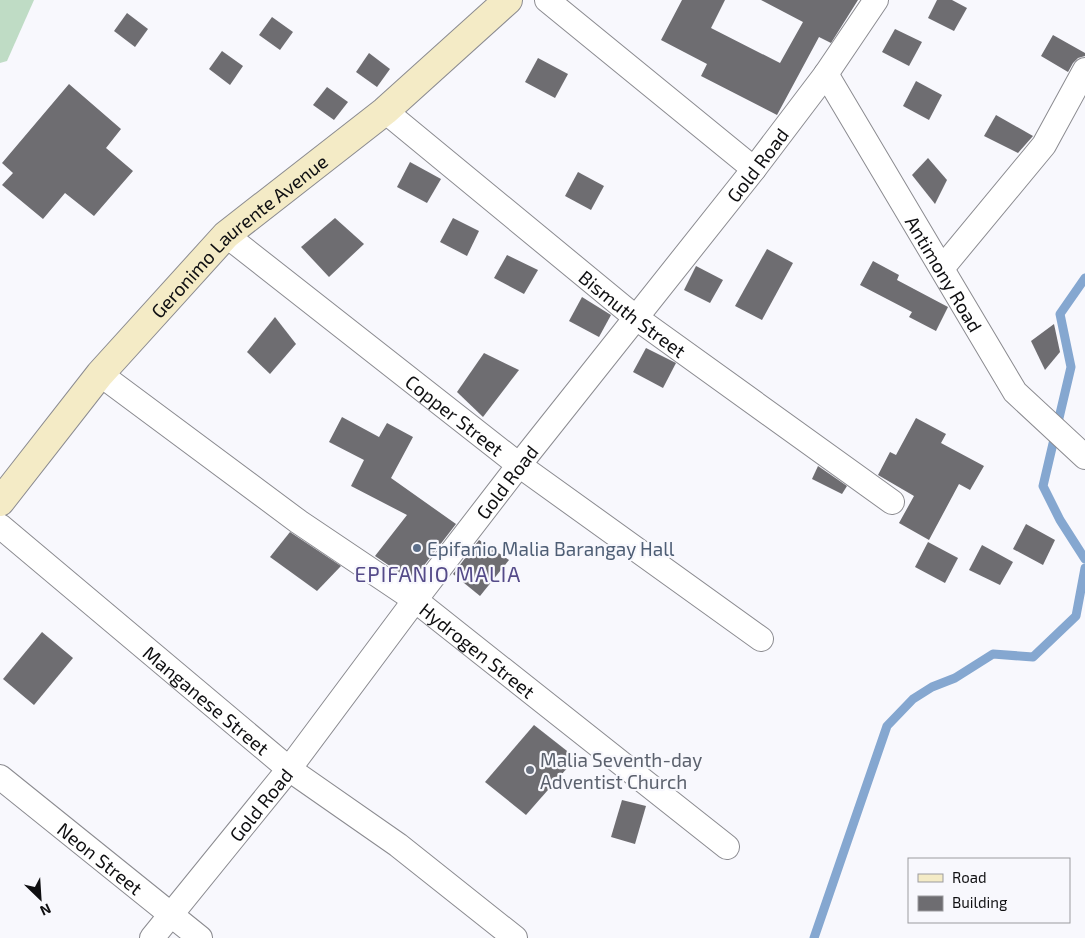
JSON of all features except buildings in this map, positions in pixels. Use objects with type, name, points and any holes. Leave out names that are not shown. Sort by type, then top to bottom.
[{"type":"street","name":"Geronimo Laurente Avenue","points":[[0,502],[100,374],[226,235],[385,111],[508,0]]},
{"type":"street","points":[[547,0],[754,169]]},
{"type":"street","name":"Gold Road","points":[[152,938],[289,769],[519,465],[754,169],[826,74],[866,4]]},
{"type":"street","points":[[942,268],[1044,145],[1085,70]]},
{"type":"street","name":"Antimony Road","points":[[826,74],[1015,392],[1085,458]]},
{"type":"street","name":"Bismuth Street","points":[[385,111],[635,317],[892,502]]},
{"type":"street","name":"Copper Street","points":[[226,235],[519,465],[761,639]]},
{"type":"street","name":"Hydrogen Street","points":[[100,374],[299,522],[415,600],[727,847]]},
{"type":"street","name":"Manganese Street","points":[[0,526],[289,769],[398,845],[514,938]]},
{"type":"street","name":"Neon Street","points":[[0,777],[200,938]]},
{"type":"green space","points":[[0,0],[34,0],[7,61],[0,63]]},
{"type":"waterway","points":[[1085,278],[1060,314],[1071,367],[1043,486],[1060,520],[1085,559]]},
{"type":"waterway","points":[[814,938],[887,726],[913,699],[932,687],[955,678],[993,654],[1033,657],[1076,616],[1085,568]]},
{"type":"place","name":"Epifanio Malia Barangay Hall","points":[[417,548]]},
{"type":"place","name":"Malia Seventh-day Adventist Church","points":[[530,770]]},
{"type":"district","name":"EPIFANIO MALIA","points":[[438,573]]}]
